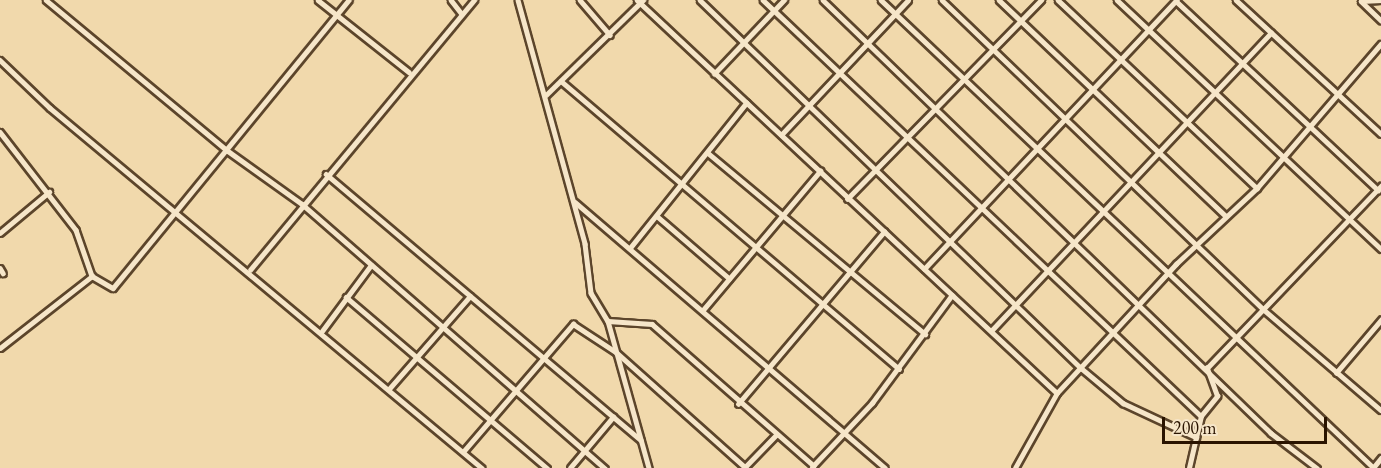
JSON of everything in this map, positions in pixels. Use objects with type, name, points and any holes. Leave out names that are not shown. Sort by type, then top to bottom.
[{"type":"street","points":[[46,0],[228,151],[302,204],[443,327],[516,387],[605,468]]},
{"type":"street","points":[[318,0],[409,72]]},
{"type":"street","points":[[0,132],[49,192],[76,230],[92,276],[113,288],[178,214],[187,195],[228,151],[349,0]]},
{"type":"street","points":[[451,0],[462,14]]},
{"type":"street","points":[[250,270],[409,72],[474,0]]},
{"type":"street","points":[[518,0],[574,201],[591,293],[608,321],[649,468]]},
{"type":"street","points":[[580,0],[610,35]]},
{"type":"street","points":[[700,0],[812,103],[1081,368],[1123,403],[1196,437]]},
{"type":"street","points":[[762,0],[1112,338],[1201,416]]},
{"type":"street","points":[[714,74],[784,0]]},
{"type":"street","points":[[823,0],[1271,433],[1317,468]]},
{"type":"street","points":[[881,0],[1373,468],[1381,458]]},
{"type":"street","points":[[781,135],[908,0]]},
{"type":"street","points":[[942,0],[1263,309],[1381,410]]},
{"type":"street","points":[[999,0],[1226,216]]},
{"type":"street","points":[[847,198],[1041,0]]},
{"type":"street","points":[[1058,0],[1257,188]]},
{"type":"street","points":[[1117,0],[1381,249]]},
{"type":"street","points":[[924,269],[1176,0],[1379,188],[1207,369]]},
{"type":"street","points":[[1236,0],[1381,134]]},
{"type":"street","points":[[1381,0],[1361,1],[1381,20]]},
{"type":"street","points":[[546,95],[610,35],[640,1],[714,74],[1057,393]]},
{"type":"street","points":[[991,331],[1044,272],[1161,154],[1187,122],[1271,33]]},
{"type":"street","points":[[1015,468],[1057,393],[1112,338],[1167,274],[1257,188],[1341,95],[1381,44]]},
{"type":"street","points":[[0,60],[178,214],[250,270],[482,468]]},
{"type":"street","points":[[561,81],[758,244],[899,369]]},
{"type":"street","points":[[630,248],[684,185],[746,103]]},
{"type":"street","points":[[708,153],[785,214],[849,274],[925,334]]},
{"type":"street","points":[[702,310],[820,171]]},
{"type":"street","points":[[326,174],[641,440]]},
{"type":"street","points":[[0,233],[49,192]]},
{"type":"street","points":[[574,201],[885,468]]},
{"type":"street","points":[[658,217],[729,278]]},
{"type":"street","points":[[738,404],[884,232]]},
{"type":"street","points":[[322,331],[371,265]]},
{"type":"street","points":[[0,348],[92,276]]},
{"type":"street","points":[[608,321],[651,324],[738,404],[813,467],[899,369],[952,295]]},
{"type":"street","points":[[389,388],[470,296]]},
{"type":"street","points":[[346,297],[547,468]]},
{"type":"street","points":[[1336,373],[1381,320]]},
{"type":"street","points":[[463,452],[540,357],[573,324],[616,352],[746,468],[776,435]]},
{"type":"street","points":[[1189,468],[1201,416],[1217,396],[1207,369]]},
{"type":"street","points":[[570,468],[613,417]]}]
